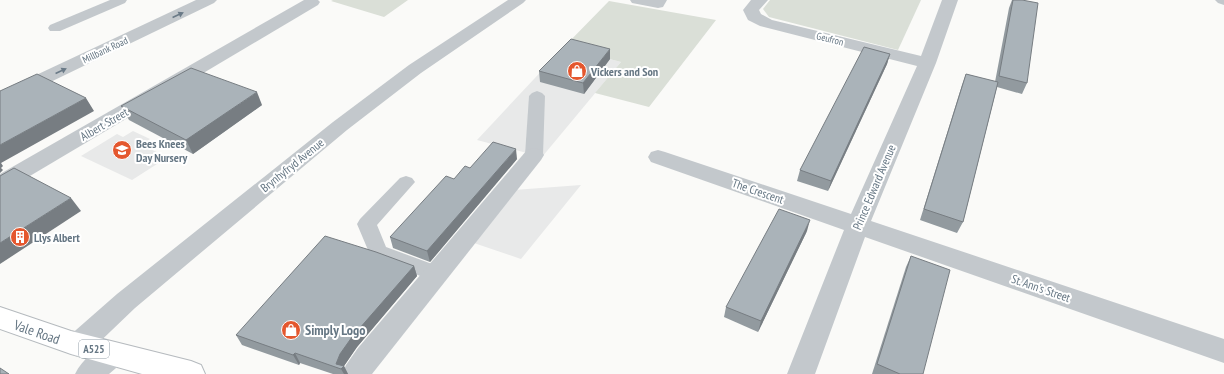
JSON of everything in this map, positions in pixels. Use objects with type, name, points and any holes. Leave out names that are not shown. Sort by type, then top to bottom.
[{"type":"main road","name":"Vale Road","points":[[0,318],[37,333],[191,374]]},
{"type":"street","name":"Millbank Road","points":[[0,99],[209,0]]},
{"type":"street","name":"Brynhyfryd Avenue","points":[[78,345],[126,301],[340,126],[415,69],[518,0]]},
{"type":"street","name":"Geufron","points":[[760,0],[751,10],[754,17],[766,23],[927,63]]},
{"type":"street","name":"Prince Edward Avenue","points":[[801,374],[858,225],[927,63],[949,0]]},
{"type":"street","name":"Albert Street","points":[[0,184],[312,2]]},
{"type":"street","points":[[356,374],[368,357],[534,155]]},
{"type":"street","name":"The Crescent","points":[[658,157],[858,225]]},
{"type":"street","name":"St. Ann's Street","points":[[858,225],[1224,351]]},
{"type":"street","points":[[89,374],[113,354]]},
{"type":"lane","points":[[55,28],[121,0]]},
{"type":"lane","points":[[636,0],[658,4],[661,0]]},
{"type":"lane","points":[[534,155],[537,96]]},
{"type":"lane","points":[[406,182],[367,224],[378,252],[436,274]]},
{"type":"shaded area","points":[[408,0],[384,17],[331,1]]},
{"type":"shaded area","points":[[770,0],[921,0],[898,50],[769,17],[763,9]]},
{"type":"shaded area","points":[[609,1],[716,20],[649,107],[595,93],[621,62],[564,47]]},
{"type":"shaded area","points":[[564,47],[621,62],[542,157],[477,140]]},
{"type":"shaded area","name":"Bees Knees Day Nursery","points":[[133,131],[150,139],[141,145],[168,157],[132,180],[81,156],[117,134],[123,137]]},
{"type":"shaded area","points":[[581,185],[521,259],[471,242],[514,190]]},
{"type":"building","points":[[1013,0],[1038,3],[1027,83],[999,76]]},
{"type":"building","points":[[571,39],[610,49],[583,83],[539,71]]},
{"type":"building","points":[[864,47],[890,54],[831,181],[800,170]]},
{"type":"building","points":[[191,68],[257,92],[186,140],[121,106]]},
{"type":"building","points":[[37,74],[86,98],[0,145],[0,91]]},
{"type":"building","points":[[966,74],[998,82],[963,222],[924,209]]},
{"type":"building","points":[[493,142],[516,149],[427,251],[390,237],[446,176],[454,179],[465,166],[470,168]]},
{"type":"building","points":[[14,168],[71,198],[0,243],[0,176]]},
{"type":"building","points":[[779,209],[810,220],[761,321],[726,307]]},
{"type":"building","points":[[325,236],[414,266],[352,337],[340,354],[336,364],[344,366],[341,369],[295,353],[293,355],[236,335]]},
{"type":"building","points":[[911,256],[950,270],[923,374],[900,374],[877,364]]},
{"type":"building","points":[[0,368],[9,374],[0,374]]},
{"type":"place","name":"Vickers and Son","points":[[577,71]]},
{"type":"place","name":"Bees Knees Day Nursery","points":[[122,150]]},
{"type":"place","name":"Llys Albert","points":[[20,237]]},
{"type":"place","name":"Simply Logo","points":[[291,330]]}]
